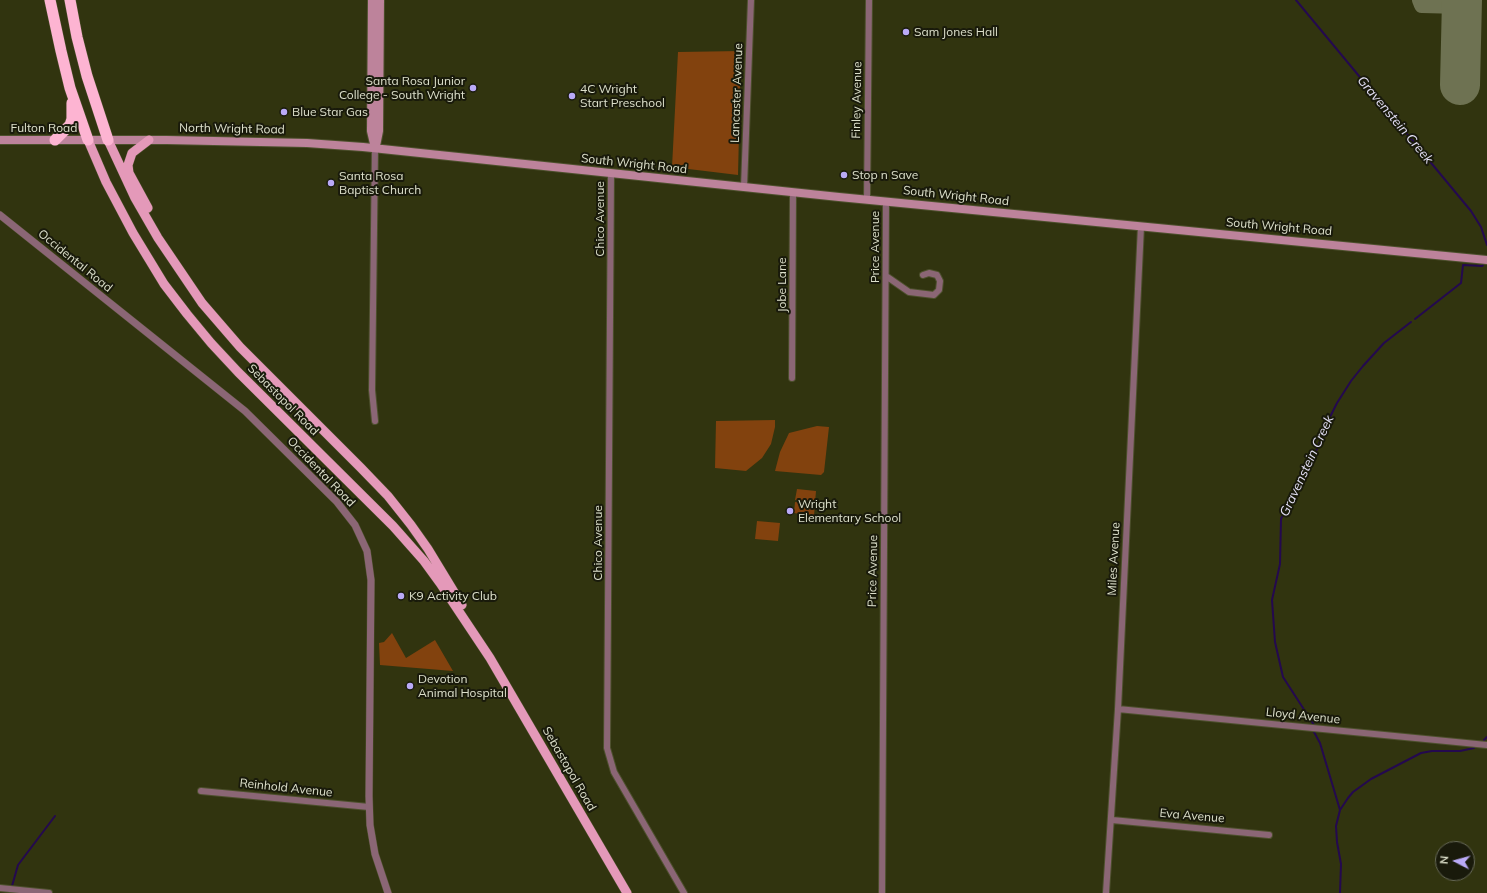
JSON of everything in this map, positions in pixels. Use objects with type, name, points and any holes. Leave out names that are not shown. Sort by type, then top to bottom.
[{"type":"highway","points":[[50,0],[70,88],[88,140]]},
{"type":"highway","points":[[70,0],[77,37],[87,76],[108,140]]},
{"type":"highway","points":[[55,140],[69,126],[72,119],[70,88]]},
{"type":"main road","points":[[372,0],[371,131],[375,148]]},
{"type":"main road","points":[[375,148],[379,132],[380,0]]},
{"type":"main road","name":"Fulton Road","points":[[0,140],[88,140]]},
{"type":"main road","name":"North Wright Road","points":[[88,140],[307,143],[375,148]]},
{"type":"main road","name":"Sebastopol Road","points":[[88,140],[112,194],[133,233],[164,284],[191,319],[224,358],[251,386],[404,538],[440,583],[490,658]]},
{"type":"main road","name":"Sebastopol Road","points":[[108,140],[135,198],[158,238],[202,303],[240,347],[361,468],[399,509],[421,539],[442,572],[490,658],[627,893]]},
{"type":"main road","points":[[149,140],[132,153],[129,161],[129,173],[150,212],[158,238]]},
{"type":"main road","name":"South Wright Road","points":[[375,148],[611,174],[1487,260]]},
{"type":"street","name":"Lancaster Avenue","points":[[744,187],[752,0]]},
{"type":"street","name":"Finley Avenue","points":[[867,199],[870,0]]},
{"type":"street","points":[[375,148],[372,390],[375,421]]},
{"type":"street","name":"Chico Avenue","points":[[611,174],[607,748],[614,772],[620,784],[684,893]]},
{"type":"street","name":"Jobe Lane","points":[[792,378],[793,192]]},
{"type":"street","name":"Price Avenue","points":[[882,893],[886,201]]},
{"type":"street","name":"Occidental Road","points":[[0,215],[244,411],[332,497],[355,525],[367,551],[371,580],[369,807],[373,844],[388,893]]},
{"type":"street","name":"Miles Avenue","points":[[1106,893],[1112,820],[1118,708],[1141,226]]},
{"type":"street","points":[[886,276],[909,292],[934,295],[939,290],[940,281],[937,275],[923,275]]},
{"type":"street","name":"Lloyd Avenue","points":[[1118,708],[1487,745]]},
{"type":"street","name":"Reinhold Avenue","points":[[201,791],[369,807]]},
{"type":"street","name":"Eva Avenue","points":[[1112,820],[1269,835]]},
{"type":"street","points":[[0,888],[49,893]]},
{"type":"shaded area","points":[[741,51],[738,175],[672,167],[678,52]]},
{"type":"shaded area","points":[[775,420],[771,444],[762,458],[746,471],[715,468],[716,421]]},
{"type":"shaded area","points":[[817,426],[829,427],[824,472],[821,475],[775,471],[780,452],[789,433]]},
{"type":"shaded area","points":[[797,489],[816,491],[815,503],[795,500]]},
{"type":"shaded area","points":[[795,502],[815,504],[814,516],[794,513]]},
{"type":"shaded area","points":[[757,521],[780,523],[778,541],[755,539]]},
{"type":"shaded area","points":[[392,633],[406,658],[435,640],[453,671],[380,665],[379,643],[384,642]]},
{"type":"waterway","name":"Gravenstein Creek","points":[[1296,0],[1471,211],[1481,227],[1487,245]]},
{"type":"waterway","name":"Gravenstein Creek","points":[[1415,319],[1461,283],[1463,265],[1483,265]]},
{"type":"waterway","name":"Gravenstein Creek","points":[[1314,725],[1283,677],[1275,642],[1272,600],[1280,564],[1281,519],[1294,492],[1311,464],[1328,421],[1337,403],[1351,381],[1384,343],[1411,322]]},
{"type":"waterway","name":"Gravenstein Creek","points":[[1314,732],[1320,743],[1340,810],[1336,826],[1341,864],[1340,893]]},
{"type":"waterway","points":[[1484,740],[1487,737]]},
{"type":"waterway","points":[[1340,810],[1353,792],[1371,779],[1421,753],[1432,751],[1460,751],[1474,748]]},
{"type":"waterway","points":[[12,886],[18,865],[55,816]]},
{"type":"taxiway","points":[[1420,0],[1422,5],[1461,6]]},
{"type":"runway","points":[[1460,85],[1462,0]]},
{"type":"place","name":"Sam Jones Hall","points":[[906,32]]},
{"type":"place","name":"Santa Rosa Junior College - South Wright","points":[[473,88]]},
{"type":"place","name":"4C Wright Start Preschool","points":[[572,96]]},
{"type":"place","name":"Blue Star Gas","points":[[284,112]]},
{"type":"place","name":"Stop n Save","points":[[844,175]]},
{"type":"place","name":"Santa Rosa Baptist Church","points":[[331,183]]},
{"type":"place","name":"Wright Elementary School","points":[[790,511]]},
{"type":"place","name":"K9 Activity Club","points":[[401,596]]},
{"type":"place","name":"Devotion Animal Hospital","points":[[410,686]]}]
